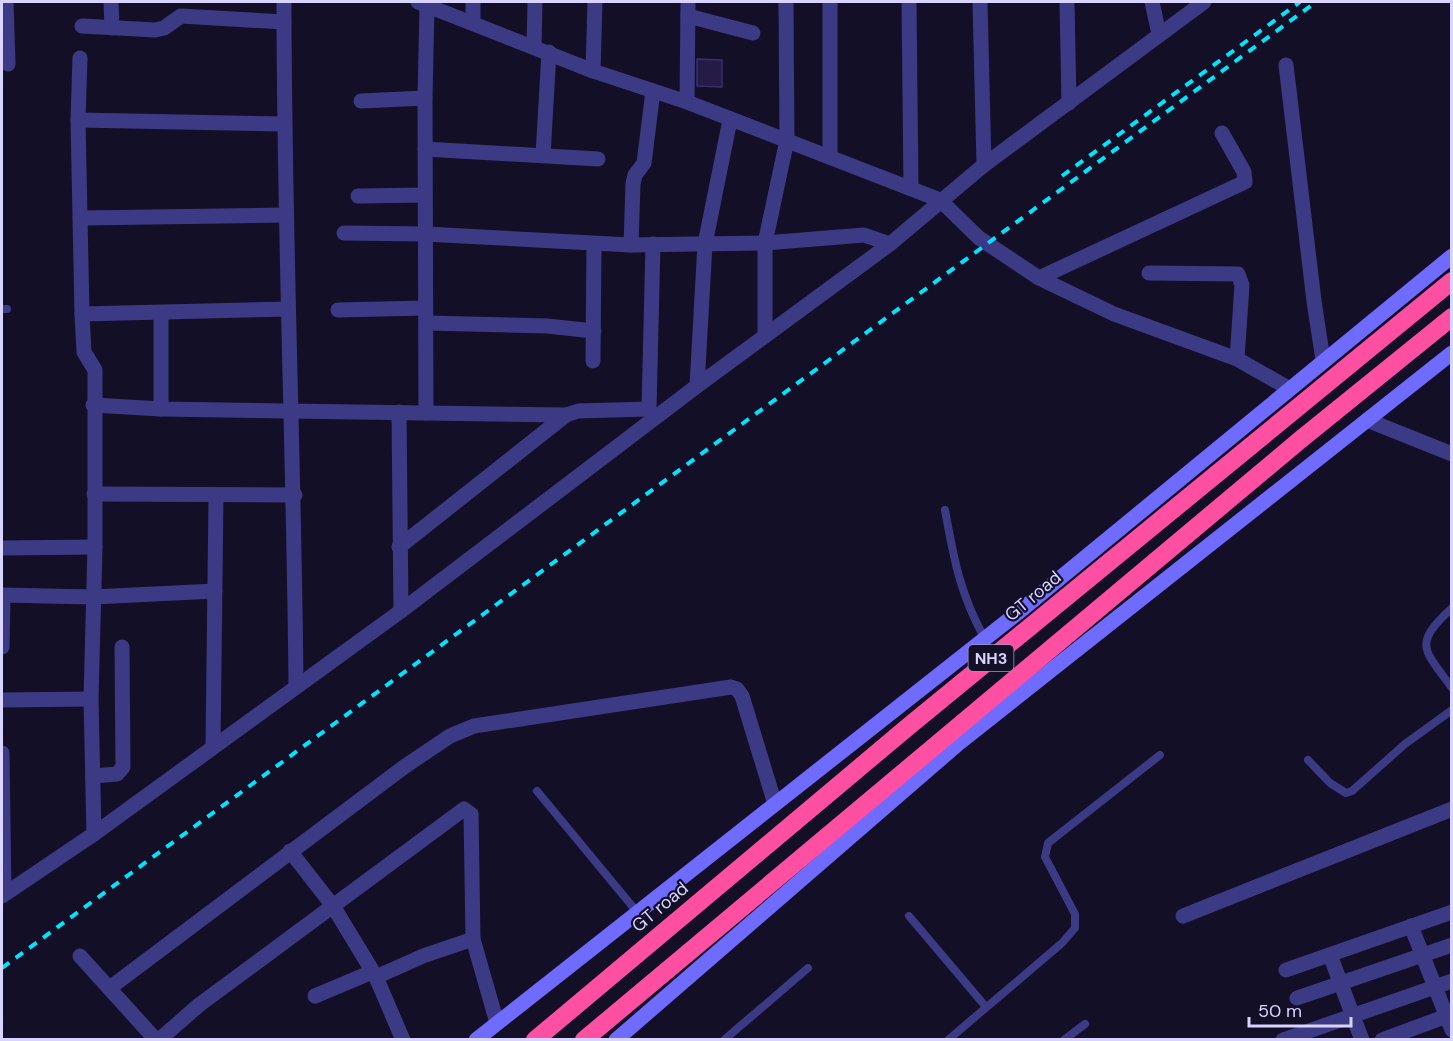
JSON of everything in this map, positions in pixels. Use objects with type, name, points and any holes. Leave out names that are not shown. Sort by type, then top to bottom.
[{"type":"highway","name":"GT road","points":[[535,1040],[946,695],[1452,281]]},
{"type":"highway","name":"NH3","points":[[584,1040],[1291,447],[1452,317]]},
{"type":"main road","points":[[476,1040],[985,639],[1452,256]]},
{"type":"main road","points":[[616,1040],[959,744],[1452,353]]},
{"type":"street","points":[[6,2],[8,64]]},
{"type":"street","points":[[111,2],[111,28]]},
{"type":"street","points":[[284,2],[287,309],[294,495],[296,685]]},
{"type":"street","points":[[473,2],[473,22]]},
{"type":"street","points":[[535,2],[542,49],[543,155]]},
{"type":"street","points":[[593,71],[595,2]]},
{"type":"street","points":[[765,336],[765,243],[787,140],[786,2]]},
{"type":"street","points":[[830,2],[830,157]]},
{"type":"street","points":[[909,2],[910,189]]},
{"type":"street","points":[[980,2],[984,165]]},
{"type":"street","points":[[1067,2],[1069,103]]},
{"type":"street","points":[[1152,2],[1159,34]]},
{"type":"street","points":[[3,895],[94,834],[296,685],[401,611],[697,386],[890,244],[984,165],[1204,2]]},
{"type":"street","points":[[426,413],[423,3],[593,71],[687,102],[940,200],[979,238],[1039,278],[1114,314],[1237,359],[1290,389]]},
{"type":"street","points":[[687,102],[688,9],[753,33]]},
{"type":"street","points":[[82,26],[155,30],[164,28],[181,16],[284,22]]},
{"type":"street","points":[[80,58],[78,120],[82,218],[82,314],[84,352],[95,370],[93,405],[95,547],[91,699],[94,834]]},
{"type":"street","points":[[1286,65],[1323,360]]},
{"type":"street","points":[[631,245],[634,175],[644,163],[653,91]]},
{"type":"street","points":[[361,101],[424,98]]},
{"type":"street","points":[[78,120],[284,124]]},
{"type":"street","points":[[697,386],[705,244],[730,120]]},
{"type":"street","points":[[1039,278],[1245,182],[1244,172],[1222,133]]},
{"type":"street","points":[[425,149],[598,159]]},
{"type":"street","points":[[358,196],[425,195]]},
{"type":"street","points":[[82,218],[286,215]]},
{"type":"street","points":[[344,233],[425,234],[594,245],[765,243],[864,235],[890,244]]},
{"type":"street","points":[[93,405],[160,409],[291,409],[566,415],[578,411],[649,409],[653,244]]},
{"type":"street","points":[[593,361],[594,245]]},
{"type":"street","points":[[1149,273],[1238,274],[1242,285],[1237,359]]},
{"type":"street","points":[[82,314],[161,314],[287,309]]},
{"type":"street","points":[[338,310],[594,331]]},
{"type":"street","points":[[160,409],[161,314]]},
{"type":"street","points":[[399,412],[401,611]]},
{"type":"street","points":[[399,547],[566,415]]},
{"type":"street","points":[[1367,420],[1452,454]]},
{"type":"street","points":[[94,494],[294,495]]},
{"type":"street","points":[[213,747],[216,496]]},
{"type":"street","points":[[2,548],[95,547]]},
{"type":"street","points":[[2,647],[2,595],[93,597],[215,591]]},
{"type":"street","points":[[93,776],[117,774],[123,767],[122,647]]},
{"type":"street","points":[[111,987],[404,767],[463,730],[720,688],[737,689],[742,696],[775,804]]},
{"type":"street","points":[[2,700],[91,699]]},
{"type":"street","points":[[2,753],[3,895]]},
{"type":"street","points":[[80,956],[111,987],[157,1040],[199,1005],[300,933],[464,809],[471,814],[473,939],[497,1023]]},
{"type":"street","points":[[1183,916],[1452,809]]},
{"type":"street","points":[[290,851],[333,906],[374,975],[403,1040]]},
{"type":"street","points":[[1286,970],[1452,912]]},
{"type":"street","points":[[1382,1040],[1450,1020],[1411,926]]},
{"type":"street","points":[[315,996],[473,939]]},
{"type":"street","points":[[1297,998],[1452,945]]},
{"type":"street","points":[[1330,955],[1362,1040]]},
{"type":"street","points":[[1283,1040],[1452,981]]},
{"type":"lane","points":[[945,510],[967,607],[985,639]]},
{"type":"lane","points":[[1452,608],[1429,629],[1426,644],[1431,659],[1452,688]]},
{"type":"lane","points":[[1308,760],[1330,783],[1346,793],[1352,791],[1405,744],[1452,710]]},
{"type":"lane","points":[[948,1040],[1062,943],[1075,928],[1075,914],[1045,857],[1048,843],[1160,756]]},
{"type":"lane","points":[[537,791],[638,912]]},
{"type":"lane","points":[[909,916],[986,1007]]},
{"type":"lane","points":[[724,1040],[808,968]]},
{"type":"lane","points":[[1064,1040],[1086,1024]]},
{"type":"building","points":[[697,59],[722,60],[722,87],[697,86]]},
{"type":"railway","points":[[1062,176],[1300,2]]},
{"type":"railway","points":[[2,968],[1316,2]]}]
